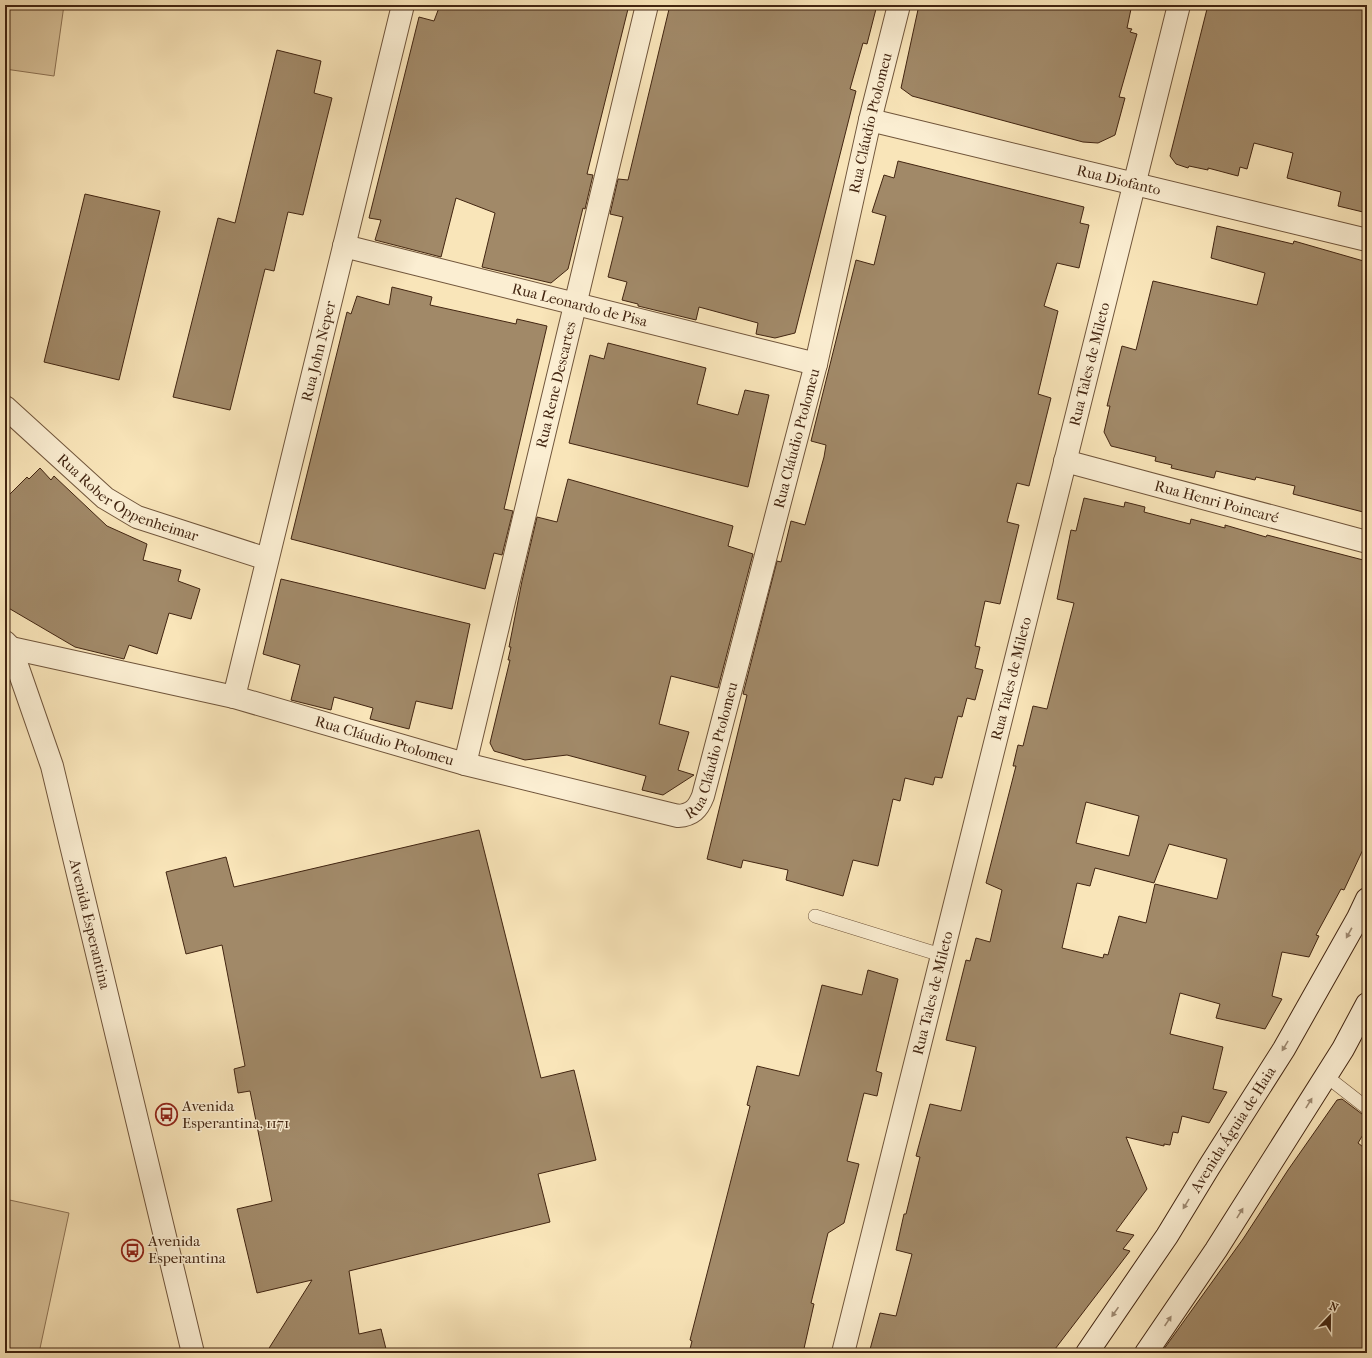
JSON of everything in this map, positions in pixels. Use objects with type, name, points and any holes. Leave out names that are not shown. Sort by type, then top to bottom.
[{"type":"street","name":"Rua John Neper","points":[[234,697],[403,5]]},
{"type":"street","name":"Rua Rene Descartes","points":[[464,764],[574,302],[647,5]]},
{"type":"street","name":"Rua Cláudio Ptolomeu","points":[[8,645],[234,697],[464,764],[678,816],[693,812],[700,804],[703,796],[816,364],[870,120],[899,5]]},
{"type":"street","name":"Rua Tales de Mileto","points":[[843,1353],[941,956],[1136,184],[1179,5]]},
{"type":"street","name":"Rua Diofanto","points":[[870,120],[1367,240]]},
{"type":"street","name":"Rua Leonardo de Pisa","points":[[344,246],[574,302],[816,364]]},
{"type":"street","name":"Rua Rober Oppenheimar","points":[[5,407],[105,498],[119,508],[136,517],[268,559]]},
{"type":"street","name":"Rua Henri Poincaré","points":[[1066,460],[1367,542]]},
{"type":"street","name":"Avenida Esperantina","points":[[8,645],[52,766],[193,1353]]},
{"type":"street","name":"Avenida Águia de Haia","points":[[1086,1353],[1167,1236],[1284,1048],[1358,918],[1367,898]]},
{"type":"street","points":[[1146,1353],[1216,1250],[1343,1049],[1367,1004]]},
{"type":"lane","points":[[815,916],[941,956]]},
{"type":"lane","points":[[1326,1076],[1367,1108]]},
{"type":"shaded area","points":[[5,5],[64,5],[54,76],[5,69]]},
{"type":"shaded area","points":[[5,1199],[69,1213],[39,1353],[5,1353]]},
{"type":"building","points":[[440,5],[629,5],[587,174],[593,175],[585,209],[583,208],[568,269],[551,283],[482,267],[495,213],[456,198],[441,257],[375,240],[381,220],[369,218],[419,17],[434,21]]},
{"type":"building","points":[[670,5],[877,5],[867,44],[863,43],[850,89],[856,91],[795,333],[775,338],[756,334],[758,323],[699,307],[696,320],[638,306],[638,304],[622,300],[627,282],[608,277],[623,217],[610,214],[618,179],[628,180]]},
{"type":"building","points":[[919,5],[1115,5],[1131,9],[1127,28],[1132,29],[1130,32],[1137,34],[1119,97],[1125,98],[1115,135],[1098,143],[1083,142],[912,96],[901,88]]},
{"type":"building","points":[[1208,5],[1367,5],[1367,210],[1363,209],[1363,212],[1338,206],[1341,192],[1287,178],[1293,153],[1254,143],[1247,169],[1240,167],[1238,176],[1208,168],[1208,170],[1189,166],[1188,168],[1176,164],[1170,156]]},
{"type":"building","points":[[277,50],[321,61],[314,93],[332,98],[303,215],[288,212],[274,271],[265,269],[230,410],[173,397],[218,218],[235,223]]},
{"type":"building","points":[[898,161],[1084,207],[1080,223],[1089,225],[1079,268],[1057,263],[1044,306],[1058,311],[1038,394],[1051,398],[1029,486],[1017,483],[1007,522],[1019,525],[1000,604],[985,601],[975,646],[980,647],[975,668],[983,670],[975,700],[967,698],[962,717],[958,716],[942,778],[935,777],[933,785],[905,778],[900,801],[893,799],[878,866],[853,860],[843,896],[786,880],[788,870],[743,860],[741,868],[707,859],[747,695],[743,694],[777,561],[781,562],[791,521],[805,525],[824,457],[826,445],[811,441],[856,260],[874,265],[886,216],[872,212],[884,175],[894,178]]},
{"type":"building","points":[[85,194],[160,211],[119,380],[44,362]]},
{"type":"building","points":[[1217,226],[1293,244],[1294,241],[1367,262],[1367,513],[1293,494],[1295,486],[1256,477],[1255,480],[1216,471],[1214,478],[1171,468],[1172,465],[1155,461],[1156,457],[1111,446],[1104,432],[1110,406],[1107,406],[1122,346],[1136,350],[1153,281],[1257,305],[1265,273],[1211,258]]},
{"type":"building","points":[[392,287],[432,297],[430,305],[516,324],[517,319],[547,326],[504,509],[513,511],[502,555],[494,553],[485,589],[291,539],[347,312],[351,314],[357,296],[389,305]]},
{"type":"building","points":[[608,343],[706,368],[697,404],[738,415],[745,390],[769,395],[748,487],[569,443],[590,355],[604,359]]},
{"type":"building","points":[[40,468],[51,480],[54,476],[107,526],[147,544],[143,560],[181,570],[178,581],[200,589],[191,619],[169,613],[157,654],[129,645],[124,659],[75,647],[5,606],[5,499],[27,477],[29,479]]},
{"type":"building","points":[[568,479],[733,526],[728,546],[753,554],[718,688],[671,676],[659,724],[689,732],[678,770],[694,775],[663,795],[642,790],[646,776],[567,755],[525,760],[494,751],[490,743],[510,660],[508,660],[511,647],[509,647],[537,517],[557,522]]},
{"type":"building","points":[[1084,498],[1124,507],[1125,502],[1145,507],[1144,512],[1190,524],[1191,519],[1225,528],[1225,525],[1266,537],[1267,535],[1367,561],[1367,841],[1344,890],[1341,889],[1316,935],[1319,936],[1309,957],[1282,952],[1272,996],[1282,999],[1265,1029],[1216,1018],[1220,1004],[1180,993],[1170,1034],[1223,1047],[1213,1089],[1227,1092],[1209,1123],[1182,1116],[1178,1133],[1173,1132],[1170,1145],[1164,1144],[1164,1146],[1126,1137],[1147,1189],[1116,1231],[1134,1235],[1123,1249],[1130,1251],[1052,1353],[869,1353],[880,1313],[896,1316],[912,1254],[896,1250],[904,1214],[906,1214],[920,1157],[916,1156],[930,1104],[961,1111],[976,1047],[946,1040],[966,960],[970,961],[976,938],[990,942],[1002,890],[986,883],[1016,766],[1013,766],[1018,745],[1023,746],[1033,706],[1047,709],[1074,603],[1057,599],[1071,530],[1076,531]],"holes":[[[1086,802],[1139,816],[1129,856],[1076,843]],[[1169,844],[1227,859],[1217,899],[1155,884],[1146,923],[1119,916],[1108,955],[1104,954],[1103,958],[1062,948],[1077,883],[1090,886],[1095,868],[1154,883]]]},
{"type":"building","points":[[281,579],[470,624],[452,709],[416,701],[409,729],[370,719],[373,708],[334,697],[331,710],[291,700],[300,665],[263,654]]},
{"type":"building","points":[[479,830],[541,1078],[574,1070],[596,1160],[538,1174],[550,1222],[349,1271],[359,1334],[381,1329],[387,1353],[266,1353],[312,1280],[257,1293],[237,1209],[272,1201],[250,1091],[238,1093],[234,1069],[245,1066],[222,945],[186,954],[166,872],[226,857],[234,887]]},
{"type":"building","points":[[868,970],[898,979],[876,1071],[882,1073],[877,1096],[864,1093],[847,1161],[859,1164],[844,1223],[828,1233],[811,1303],[814,1304],[803,1353],[689,1353],[692,1341],[690,1340],[750,1106],[747,1105],[757,1066],[799,1076],[822,985],[862,995]]},
{"type":"building","points":[[1342,1099],[1367,1116],[1367,1128],[1358,1143],[1367,1150],[1367,1353],[1161,1353],[1243,1239],[1288,1170],[1337,1100]]},
{"type":"place","name":"Avenida Esperantina, 1171","points":[[166,1115]]},
{"type":"place","name":"Avenida Esperantina","points":[[133,1250]]}]
